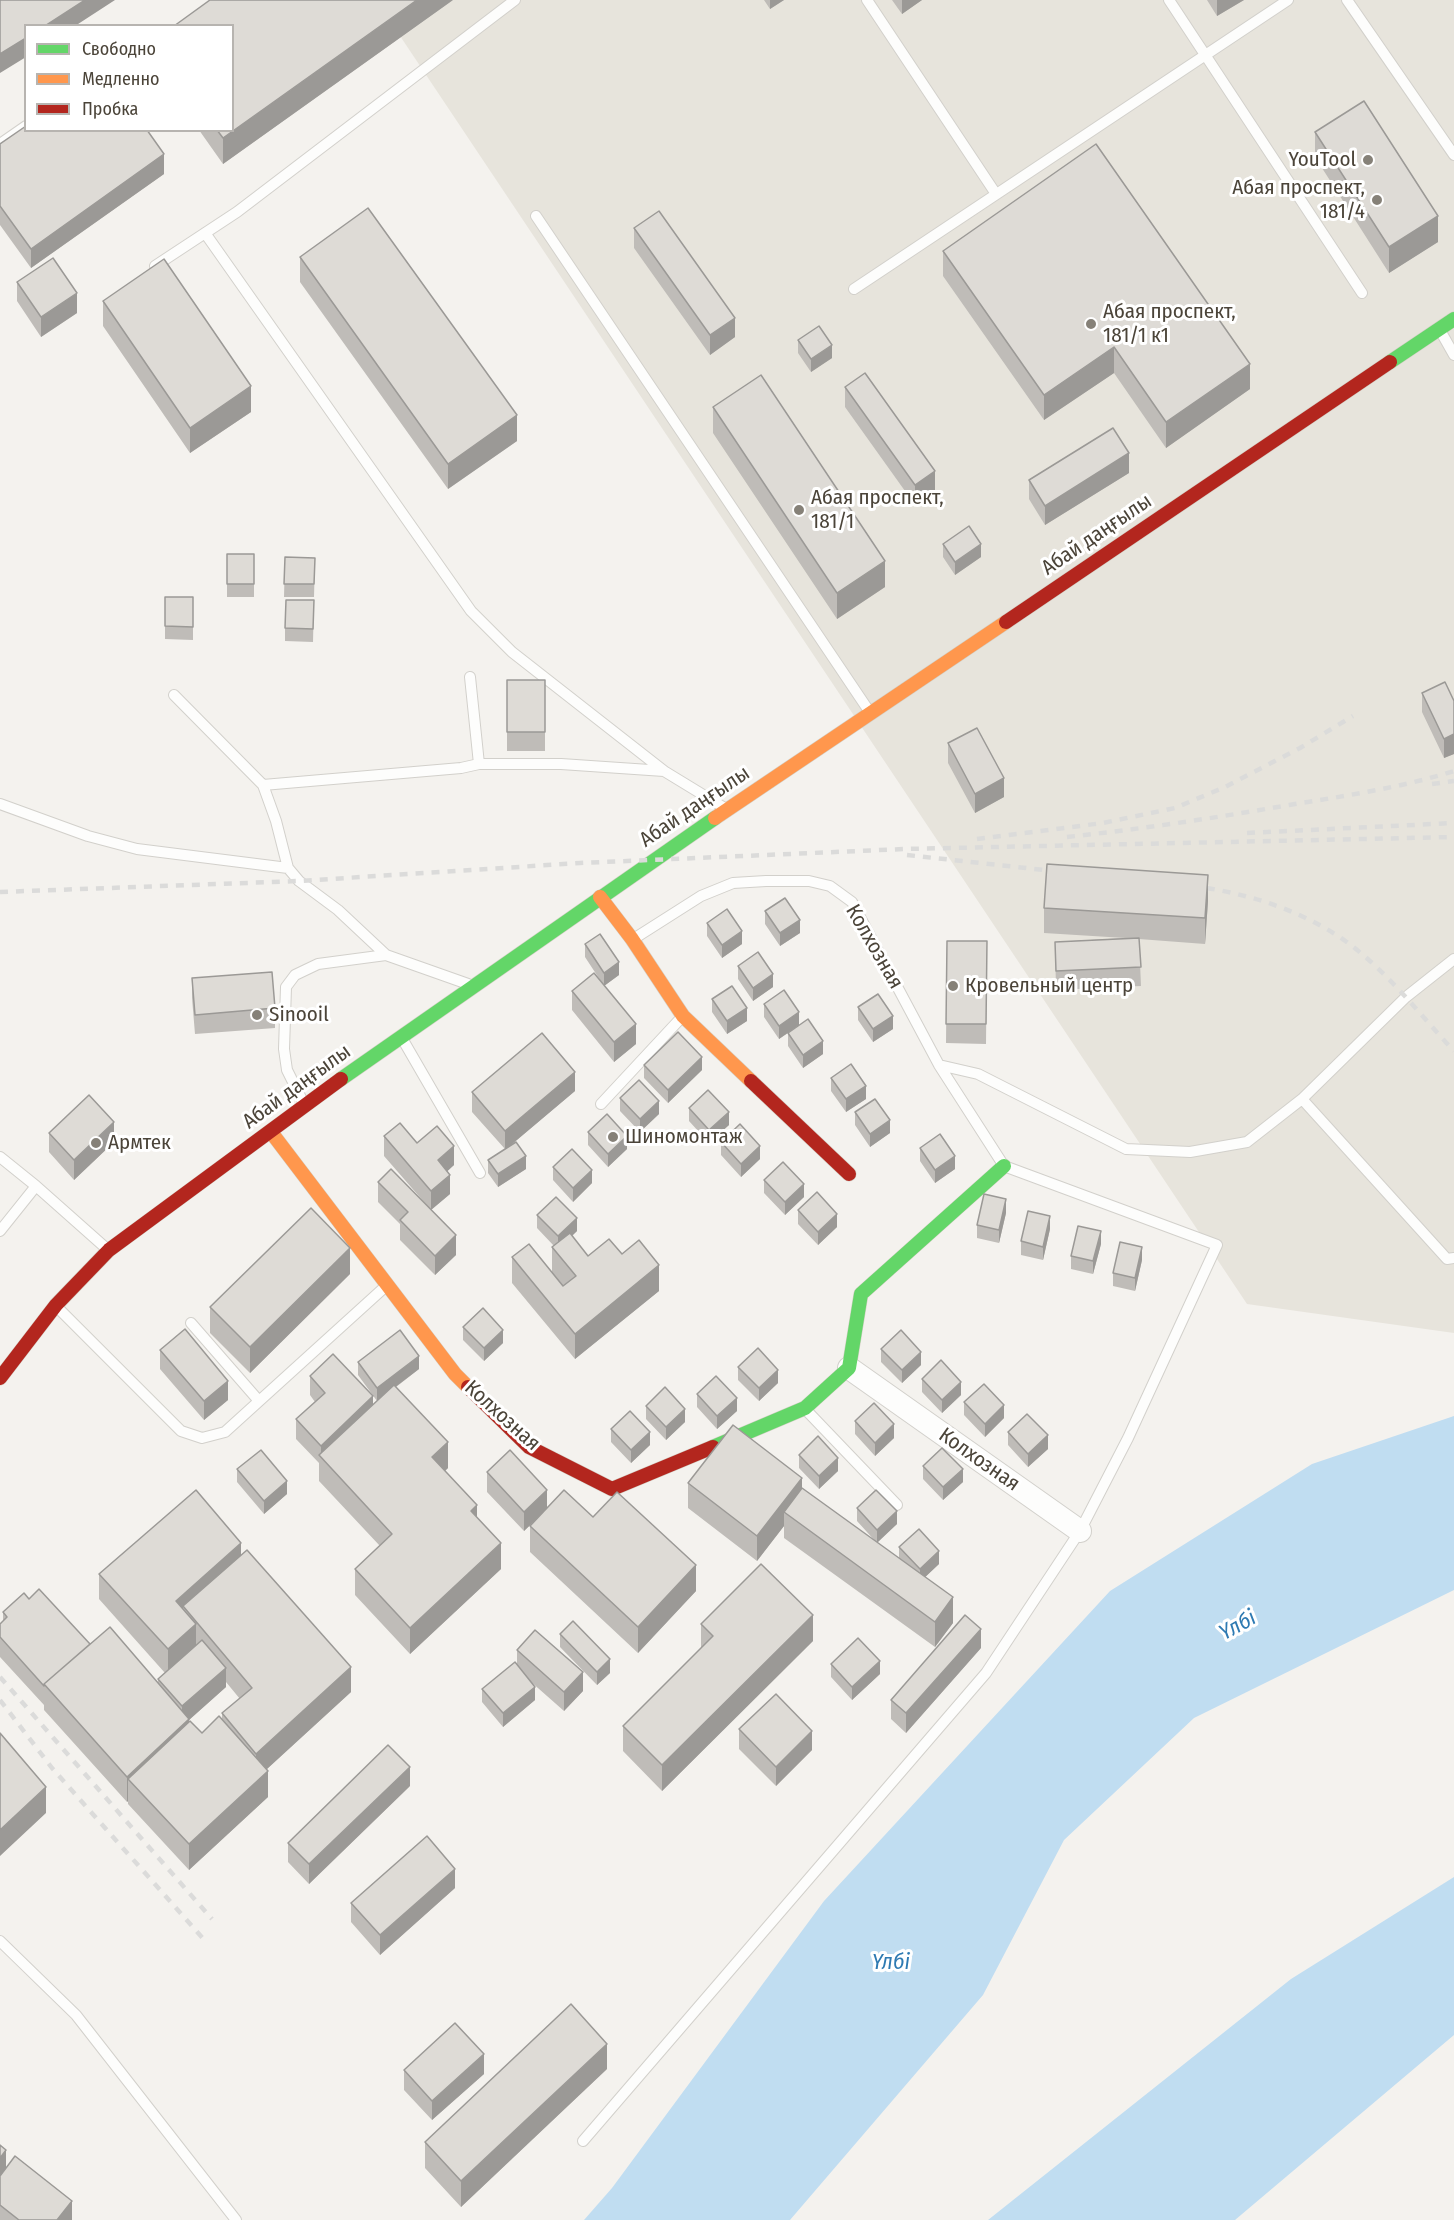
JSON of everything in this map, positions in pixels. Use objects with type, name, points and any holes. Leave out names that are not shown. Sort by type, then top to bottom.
[{"type":"main road","name":"Абай даңғылы","points":[[0,1378],[56,1305],[109,1250],[271,1132],[304,1105],[600,897],[1454,319]]},
{"type":"main road","points":[[600,897],[632,939],[683,1016],[849,1174]]},
{"type":"main road","name":"Колхозная","points":[[271,1132],[455,1374],[529,1447],[612,1489],[805,1408],[849,1368]]},
{"type":"main road","points":[[849,1368],[861,1294],[1004,1166]]},
{"type":"street","name":"Колхозная","points":[[849,1368],[1080,1531]]},
{"type":"lane","points":[[155,266],[237,212],[515,0]]},
{"type":"lane","points":[[867,0],[996,194]]},
{"type":"lane","points":[[1169,0],[1362,293]]},
{"type":"lane","points":[[854,289],[1288,0]]},
{"type":"lane","points":[[1347,0],[1454,155]]},
{"type":"lane","points":[[0,144],[24,127]]},
{"type":"lane","points":[[536,216],[871,713]]},
{"type":"lane","points":[[205,233],[471,611],[512,652],[664,771],[728,810]]},
{"type":"lane","points":[[1439,329],[1454,355]]},
{"type":"lane","points":[[470,677],[479,764]]},
{"type":"lane","points":[[174,695],[263,786],[276,821],[288,868],[299,881],[338,910],[386,955],[474,986]]},
{"type":"lane","points":[[263,786],[461,768],[479,764],[561,764],[664,771]]},
{"type":"lane","points":[[0,804],[88,836],[137,849],[288,868]]},
{"type":"lane","name":"Колхозная","points":[[632,939],[701,896],[733,884],[766,880],[809,881],[830,886],[852,902],[939,1065],[1004,1166]]},
{"type":"lane","points":[[304,1105],[287,1070],[286,987],[294,975],[318,964],[386,955]]},
{"type":"lane","points":[[939,1065],[978,1074],[1125,1149],[1190,1152],[1247,1142],[1302,1099],[1407,997],[1454,959]]},
{"type":"lane","points":[[601,1104],[683,1016]]},
{"type":"lane","points":[[402,1037],[480,1173]]},
{"type":"lane","points":[[1302,1099],[1447,1259],[1454,1258]]},
{"type":"lane","points":[[0,1157],[109,1250]]},
{"type":"lane","points":[[583,2141],[986,1673],[1080,1531],[1128,1438],[1217,1245],[1004,1166]]},
{"type":"lane","points":[[0,1231],[36,1186]]},
{"type":"lane","points":[[56,1305],[181,1431],[202,1438],[225,1432],[387,1285]]},
{"type":"lane","points":[[191,1323],[259,1401]]},
{"type":"lane","points":[[805,1408],[897,1505]]},
{"type":"lane","points":[[0,1941],[76,2015],[236,2220]]},
{"type":"shaded area","points":[[376,0],[1454,0],[1454,1333],[1247,1304]]},
{"type":"water","name":"Үлбі","points":[[1454,1416],[1454,1590],[1194,1718],[1064,1840],[983,1995],[790,2220],[584,2220],[612,2188],[824,1901],[1110,1591],[1312,1464]]},
{"type":"water","points":[[1454,1877],[1454,2035],[1235,2220],[988,2220],[1291,1979]]},
{"type":"building","points":[[0,0],[85,0],[48,24],[24,24],[24,39],[0,54]]},
{"type":"building","points":[[210,0],[417,0],[234,130],[234,24],[177,24]]},
{"type":"building","name":"Абая проспект, 181/4","points":[[1364,101],[1438,216],[1389,247],[1315,132]]},
{"type":"building","points":[[24,127],[24,132],[148,132],[164,154],[31,249],[0,206],[0,144]]},
{"type":"building","points":[[218,132],[231,132],[223,138]]},
{"type":"building","name":"Абая проспект, 181/1 к1","points":[[1096,144],[1250,364],[1166,422],[1114,347],[1044,395],[943,251]]},
{"type":"building","points":[[368,208],[517,415],[448,464],[300,257]]},
{"type":"building","points":[[659,211],[735,318],[710,335],[634,228]]},
{"type":"building","points":[[53,258],[77,293],[41,317],[17,282]]},
{"type":"building","points":[[164,259],[251,386],[190,428],[103,301]]},
{"type":"building","points":[[819,326],[832,345],[811,359],[798,340]]},
{"type":"building","points":[[865,373],[935,471],[915,485],[845,387]]},
{"type":"building","name":"Абая проспект, 181/1","points":[[761,375],[885,561],[837,593],[713,407]]},
{"type":"building","points":[[1113,428],[1129,453],[1045,506],[1029,480]]},
{"type":"building","points":[[969,526],[981,544],[955,562],[943,544]]},
{"type":"building","points":[[227,554],[254,554],[254,584],[227,584]]},
{"type":"building","points":[[285,557],[315,558],[314,584],[284,584]]},
{"type":"building","points":[[165,597],[193,597],[193,627],[165,626]]},
{"type":"building","points":[[286,600],[314,600],[313,629],[285,628]]},
{"type":"building","points":[[507,680],[545,680],[545,732],[507,732]]},
{"type":"building","points":[[1445,682],[1454,701],[1454,734],[1444,739],[1422,693]]},
{"type":"building","points":[[977,728],[1004,778],[975,794],[948,743]]},
{"type":"building","points":[[1047,864],[1208,875],[1205,918],[1044,908]]},
{"type":"building","points":[[785,898],[800,920],[780,933],[765,911]]},
{"type":"building","points":[[727,909],[742,931],[722,945],[707,923]]},
{"type":"building","points":[[600,934],[619,962],[604,973],[585,944]]},
{"type":"building","points":[[1139,938],[1141,967],[1056,971],[1055,942]]},
{"type":"building","points":[[947,941],[987,941],[986,1024],[946,1024]]},
{"type":"building","points":[[758,952],[773,974],[753,988],[738,966]]},
{"type":"building","points":[[272,972],[275,1008],[195,1015],[192,978]]},
{"type":"building","points":[[594,973],[636,1024],[614,1042],[572,991]]},
{"type":"building","points":[[732,986],[747,1008],[727,1021],[712,999]]},
{"type":"building","points":[[784,990],[799,1012],[779,1026],[764,1004]]},
{"type":"building","points":[[878,994],[893,1016],[873,1029],[858,1007]]},
{"type":"building","points":[[808,1019],[823,1041],[803,1055],[788,1033]]},
{"type":"building","points":[[678,1032],[702,1057],[668,1090],[644,1065]]},
{"type":"building","points":[[542,1033],[575,1072],[505,1131],[472,1092]]},
{"type":"building","points":[[851,1064],[866,1086],[846,1099],[831,1078]]},
{"type":"building","points":[[639,1080],[659,1101],[640,1119],[620,1098]]},
{"type":"building","points":[[708,1090],[729,1112],[709,1130],[689,1108]]},
{"type":"building","points":[[89,1095],[114,1122],[74,1160],[49,1133]]},
{"type":"building","points":[[875,1099],[890,1120],[870,1134],[855,1112]]},
{"type":"building","points":[[607,1114],[627,1136],[608,1154],[588,1132]]},
{"type":"building","points":[[400,1123],[417,1143],[437,1126],[454,1146],[438,1160],[450,1175],[431,1191],[384,1136]]},
{"type":"building","points":[[740,1124],[760,1146],[741,1164],[721,1142]]},
{"type":"building","points":[[940,1134],[955,1156],[935,1170],[920,1148]]},
{"type":"building","points":[[516,1142],[526,1156],[498,1174],[488,1160]]},
{"type":"building","points":[[572,1149],[592,1170],[573,1188],[553,1167]]},
{"type":"building","points":[[783,1162],[804,1184],[785,1202],[764,1180]]},
{"type":"building","points":[[391,1169],[456,1235],[435,1256],[400,1220],[408,1212],[378,1182]]},
{"type":"building","points":[[817,1192],[837,1214],[818,1232],[798,1210]]},
{"type":"building","points":[[984,1194],[1006,1199],[999,1230],[977,1225]]},
{"type":"building","points":[[556,1197],[577,1218],[558,1236],[537,1215]]},
{"type":"building","points":[[311,1208],[350,1248],[250,1347],[210,1307]]},
{"type":"building","points":[[1028,1211],[1050,1216],[1043,1247],[1021,1241]]},
{"type":"building","points":[[1078,1226],[1101,1231],[1093,1261],[1071,1256]]},
{"type":"building","points":[[570,1233],[588,1256],[609,1239],[622,1254],[639,1240],[659,1265],[575,1334],[512,1257],[529,1244],[563,1286],[576,1276],[552,1247]]},
{"type":"building","points":[[1120,1242],[1142,1247],[1135,1278],[1113,1273]]},
{"type":"building","points":[[483,1308],[503,1330],[484,1348],[463,1327]]},
{"type":"building","points":[[185,1329],[228,1381],[204,1401],[160,1350]]},
{"type":"building","points":[[400,1330],[419,1356],[377,1388],[358,1362]]},
{"type":"building","points":[[901,1330],[921,1352],[902,1370],[881,1349]]},
{"type":"building","points":[[758,1348],[778,1370],[759,1388],[738,1367]]},
{"type":"building","points":[[333,1354],[373,1396],[321,1446],[296,1419],[325,1393],[310,1376]]},
{"type":"building","points":[[941,1360],[961,1382],[942,1400],[922,1379]]},
{"type":"building","points":[[716,1376],[737,1398],[717,1416],[697,1394]]},
{"type":"building","points":[[984,1384],[1004,1405],[985,1424],[964,1402]]},
{"type":"building","points":[[394,1385],[448,1442],[432,1457],[477,1505],[471,1511],[501,1543],[410,1628],[355,1569],[392,1534],[319,1455]]},
{"type":"building","points":[[665,1387],[685,1409],[666,1427],[646,1406]]},
{"type":"building","points":[[874,1403],[894,1424],[875,1443],[855,1421]]},
{"type":"building","points":[[630,1411],[650,1432],[631,1450],[611,1429]]},
{"type":"building","points":[[1027,1414],[1048,1435],[1028,1454],[1008,1432]]},
{"type":"building","points":[[733,1425],[802,1478],[757,1536],[688,1483]]},
{"type":"building","points":[[818,1436],[838,1458],[819,1476],[799,1455]]},
{"type":"building","points":[[942,1448],[963,1469],[943,1487],[923,1466]]},
{"type":"building","points":[[261,1450],[287,1481],[264,1501],[237,1469]]},
{"type":"building","points":[[510,1450],[547,1490],[524,1512],[487,1472]]},
{"type":"building","points":[[802,1488],[953,1597],[935,1622],[784,1512]]},
{"type":"building","points":[[196,1490],[241,1543],[176,1601],[196,1624],[168,1649],[99,1574]]},
{"type":"building","points":[[564,1490],[593,1517],[617,1492],[696,1565],[638,1627],[530,1526]]},
{"type":"building","points":[[876,1490],[897,1511],[877,1530],[857,1508]]},
{"type":"building","points":[[919,1529],[939,1551],[920,1569],[899,1547]]},
{"type":"building","points":[[247,1550],[351,1667],[256,1754],[222,1713],[252,1688],[183,1606]]},
{"type":"building","points":[[761,1564],[813,1615],[662,1765],[623,1726],[713,1636],[701,1624]]},
{"type":"building","points":[[39,1589],[90,1644],[44,1686],[0,1637],[0,1624],[7,1617],[3,1612],[24,1593],[29,1599]]},
{"type":"building","points":[[965,1615],[981,1629],[906,1713],[891,1700]]},
{"type":"building","points":[[573,1621],[610,1659],[597,1672],[560,1634]]},
{"type":"building","points":[[110,1627],[189,1719],[127,1777],[44,1684]]},
{"type":"building","points":[[535,1630],[583,1672],[564,1692],[517,1650]]},
{"type":"building","points":[[858,1638],[880,1661],[852,1687],[831,1664]]},
{"type":"building","points":[[202,1640],[226,1668],[182,1706],[158,1679]]},
{"type":"building","points":[[515,1662],[535,1687],[503,1713],[482,1689]]},
{"type":"building","points":[[776,1694],[812,1731],[776,1767],[739,1729]]},
{"type":"building","points":[[219,1716],[268,1771],[189,1844],[128,1779],[190,1721],[202,1733]]},
{"type":"building","points":[[0,1733],[46,1787],[0,1830]]},
{"type":"building","points":[[388,1745],[410,1767],[309,1864],[288,1843]]},
{"type":"building","points":[[427,1836],[455,1869],[380,1935],[351,1903]]},
{"type":"building","points":[[571,2004],[607,2044],[461,2181],[425,2142]]},
{"type":"building","points":[[455,2023],[484,2054],[432,2101],[404,2070]]},
{"type":"building","points":[[0,2145],[6,2150],[0,2158]]},
{"type":"building","points":[[15,2156],[72,2201],[57,2220],[19,2220],[0,2205],[0,2176]]},
{"type":"railway","points":[[977,839],[1103,823],[1175,808],[1225,787],[1300,748],[1353,716]]},
{"type":"railway","points":[[1067,837],[1178,823],[1351,795],[1454,771]]},
{"type":"railway","points":[[1432,784],[1454,781]]},
{"type":"railway","points":[[1247,833],[1454,823]]},
{"type":"railway","points":[[0,892],[299,881],[580,863],[905,849],[1454,837]]},
{"type":"railway","points":[[907,855],[1062,872]]},
{"type":"railway","points":[[1191,886],[1255,899],[1296,914],[1335,934],[1380,970],[1454,1051]]},
{"type":"railway","points":[[0,1677],[212,1919]]},
{"type":"railway","points":[[0,1700],[52,1768],[207,1943]]},
{"type":"traffic: fast","points":[[1390,362],[1454,319]]},
{"type":"traffic: fast","points":[[341,1079],[715,818]]},
{"type":"traffic: fast","points":[[713,1447],[805,1408],[849,1368],[861,1294],[1004,1166]]},
{"type":"traffic: slow","points":[[715,818],[1006,622]]},
{"type":"traffic: slow","points":[[600,897],[632,939],[683,1016],[751,1081]]},
{"type":"traffic: slow","points":[[271,1132],[455,1374],[468,1387]]},
{"type":"traffic: jam","points":[[1006,622],[1390,362]]},
{"type":"traffic: jam","points":[[0,1378],[56,1305],[109,1250],[341,1079]]},
{"type":"traffic: jam","points":[[751,1081],[849,1174]]},
{"type":"traffic: jam","points":[[468,1387],[529,1447],[612,1489],[713,1447]]},
{"type":"place","name":"YouTool","points":[[1368,160]]},
{"type":"place","name":"Абая проспект, 181/4","points":[[1377,200]]},
{"type":"place","name":"Абая проспект, 181/1 к1","points":[[1091,324]]},
{"type":"place","name":"Абая проспект, 181/1","points":[[799,510]]},
{"type":"place","name":"Кровельный центр","points":[[953,986]]},
{"type":"place","name":"Sinooil","points":[[257,1015]]},
{"type":"place","name":"Шиномонтаж","points":[[613,1137]]},
{"type":"place","name":"Армтек","points":[[96,1143]]}]
